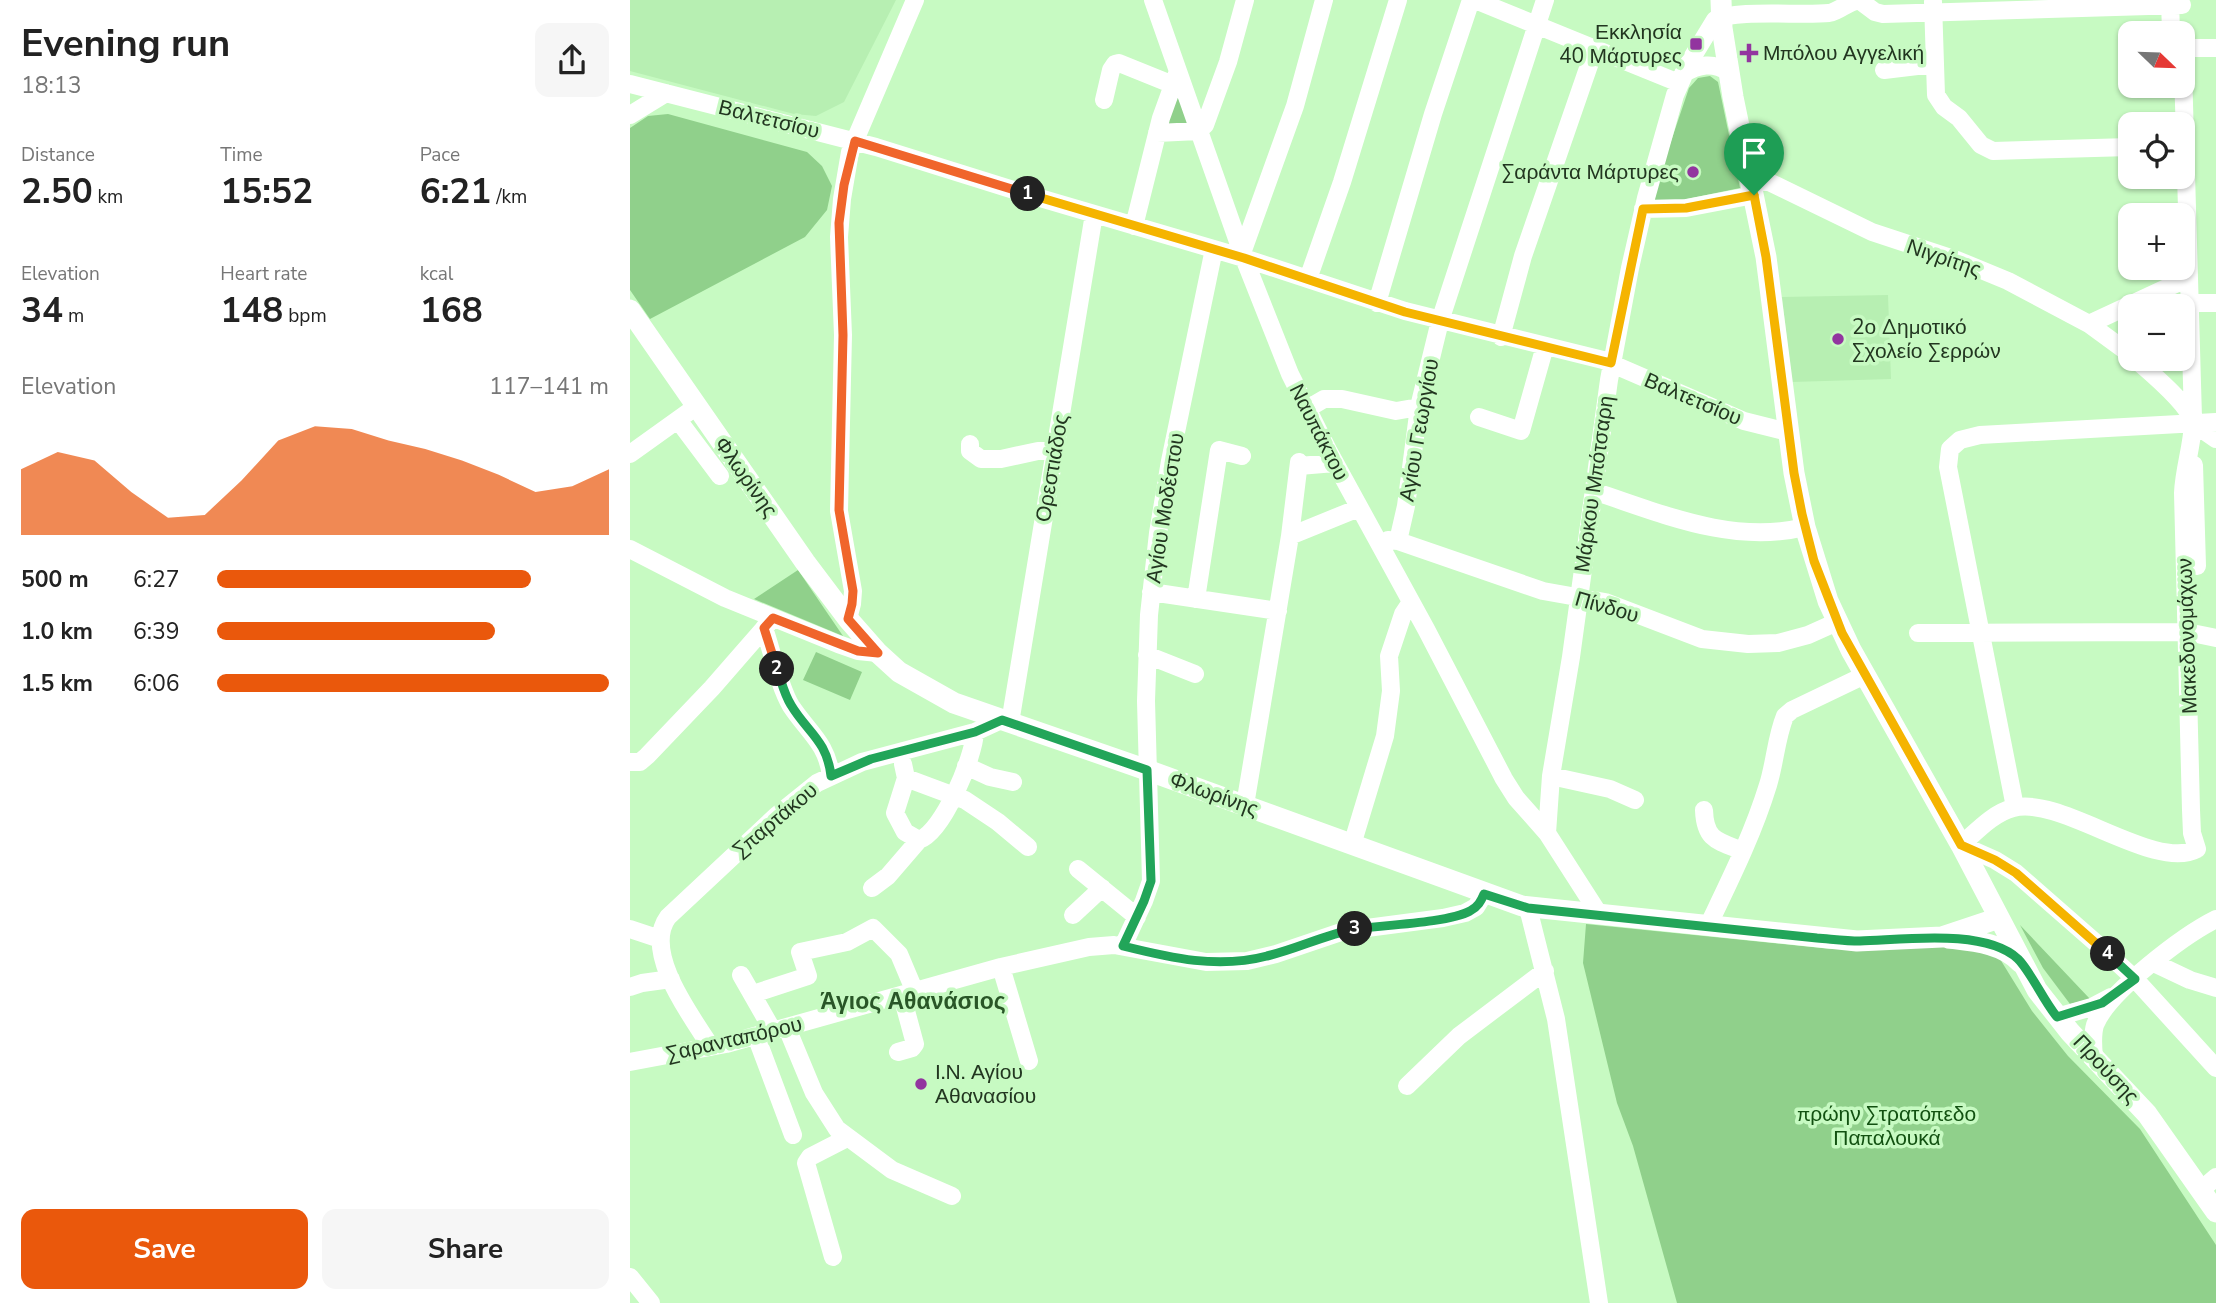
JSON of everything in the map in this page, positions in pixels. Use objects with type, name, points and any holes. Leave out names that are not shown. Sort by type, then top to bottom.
[{"type":"main road","name":"Προύσης","points":[[1721,9],[1729,72],[1766,257],[1788,432],[1805,527],[1837,622],[1961,845],[2023,965],[2057,1017],[2208,1183],[2216,1212]]},
{"type":"main road","name":"Φλωρίνης","points":[[630,310],[805,562],[848,619],[899,673],[964,708],[1147,770],[1528,908],[1844,940],[1942,937],[1990,945],[2009,952],[2023,965]]},
{"type":"main road","name":"Φλωρίνης","points":[[1942,937],[1999,918]]},
{"type":"street","points":[[848,619],[853,591],[839,510],[843,335],[839,223],[844,185],[855,141],[915,0]]},
{"type":"street","name":"Ναυπάκτου","points":[[1153,0],[1174,78],[1198,131],[1282,355],[1307,409],[1504,779],[1521,804],[1547,833]]},
{"type":"street","points":[[1157,133],[1198,131],[1205,125],[1217,95],[1245,0]]},
{"type":"street","points":[[1243,255],[1295,106],[1324,0]]},
{"type":"street","points":[[1308,279],[1342,182],[1398,0]]},
{"type":"street","points":[[1377,303],[1429,125],[1473,0],[1595,48],[1681,78],[1693,68],[1709,65],[1729,72]]},
{"type":"street","name":"Αγίου Γεωργίου","points":[[1398,541],[1406,506],[1419,407],[1440,321],[1545,0]]},
{"type":"street","points":[[1721,9],[1830,13],[1859,0],[1878,13],[1933,6],[2176,3]]},
{"type":"street","points":[[2173,21],[2176,3]]},
{"type":"street","points":[[2176,3],[2179,21]]},
{"type":"street","points":[[1933,6],[1937,99],[1959,118],[1980,145],[1990,150],[2118,147]]},
{"type":"street","name":"Μάρκου Μπότσαρη","points":[[1547,833],[1551,776],[1611,363],[1643,209],[1681,78],[1721,9]]},
{"type":"street","points":[[1501,337],[1523,256],[1595,48]]},
{"type":"street","points":[[2195,48],[2216,48]]},
{"type":"street","points":[[1104,100],[1111,70],[1119,63],[1174,78],[1157,133],[1135,226]]},
{"type":"street","points":[[1884,70],[1934,64]]},
{"type":"street","name":"Βαλτετσίου","points":[[630,84],[855,141],[1094,214],[1243,255],[1377,303],[1501,337],[1611,363],[1744,421],[1788,432]]},
{"type":"street","points":[[630,115],[666,93]]},
{"type":"street","name":"Νιγρίτης","points":[[1752,187],[1769,182],[1872,232],[1991,273],[2089,324],[2118,345]]},
{"type":"street","points":[[1643,209],[1686,208],[1752,187]]},
{"type":"street","name":"Ορεστιάδος","points":[[1006,722],[1094,214]]},
{"type":"street","name":"Αγίου Μοδέστου","points":[[1123,946],[1148,892],[1151,876],[1147,655],[1151,592],[1170,461],[1214,249]]},
{"type":"street","points":[[2089,324],[2169,280]]},
{"type":"street","points":[[2195,303],[2216,303]]},
{"type":"street","points":[[1479,418],[1521,431],[1545,346]]},
{"type":"street","points":[[2148,371],[2167,389],[2193,421],[2216,439]]},
{"type":"street","points":[[2191,371],[2191,442],[2195,493],[2193,633],[2203,821],[2197,849],[2181,854],[2164,852],[2046,810],[2026,806],[2015,807],[1991,820],[1961,845],[2016,873],[2135,979],[2216,1069]]},
{"type":"street","points":[[1307,409],[1324,399],[1342,399],[1396,411],[1419,407]]},
{"type":"street","points":[[630,454],[697,406]]},
{"type":"street","points":[[678,420],[720,475]]},
{"type":"street","points":[[2015,807],[1948,456],[1953,444],[1972,436],[2193,421],[2216,422]]},
{"type":"street","points":[[970,443],[970,451],[981,459],[1001,459],[1038,451],[1055,451]]},
{"type":"street","points":[[1196,599],[1219,450],[1242,456]]},
{"type":"street","points":[[1245,805],[1290,536],[1299,464],[1335,463]]},
{"type":"street","points":[[1593,491],[1691,523],[1720,529],[1760,534],[1805,527]]},
{"type":"street","points":[[1290,536],[1359,508]]},
{"type":"street","name":"Πίνδου","points":[[1378,542],[1398,541],[1553,594],[1616,606],[1683,634],[1711,641],[1778,643],[1808,635],[1837,622]]},
{"type":"street","points":[[630,549],[769,623],[858,651],[878,653]]},
{"type":"street","points":[[1151,592],[1278,611]]},
{"type":"street","points":[[1352,845],[1385,736],[1391,691],[1389,656],[1405,609],[1411,601]]},
{"type":"street","points":[[633,765],[694,707],[769,623]]},
{"type":"street","points":[[769,623],[791,705],[829,758],[831,776]]},
{"type":"street","points":[[1918,633],[2193,633],[2216,638]]},
{"type":"street","points":[[1147,655],[1195,674]]},
{"type":"street","points":[[1708,926],[1743,851],[1769,782],[1785,716],[1792,710],[1865,675]]},
{"type":"street","name":"Σπαρτάκου","points":[[660,939],[664,923],[681,904],[800,795],[831,776],[862,762],[1006,722]]},
{"type":"street","points":[[872,888],[888,876],[919,840],[934,829],[966,766],[974,744],[975,732]]},
{"type":"street","points":[[919,840],[905,832],[895,813],[904,771],[932,743]]},
{"type":"street","points":[[862,762],[904,771],[953,796],[987,814],[1028,847]]},
{"type":"street","points":[[966,766],[990,777],[1013,782]]},
{"type":"street","points":[[1551,776],[1611,789],[1635,800]]},
{"type":"street","points":[[1704,810],[1705,826],[1710,835],[1743,851]]},
{"type":"street","points":[[1547,833],[1599,914]]},
{"type":"street","points":[[1078,869],[1137,917]]},
{"type":"street","points":[[1073,915],[1102,888]]},
{"type":"street","name":"Σαρανταπόρου","points":[[630,1062],[772,1032],[1001,967],[1089,947],[1123,946],[1206,962],[1247,961],[1354,929],[1465,913],[1476,907],[1484,894]]},
{"type":"street","points":[[1528,908],[1560,1043],[1599,1303]]},
{"type":"street","points":[[2094,1057],[2095,1026],[2105,1008],[2154,963],[2192,933],[2216,919]]},
{"type":"street","points":[[753,994],[808,976],[800,952],[847,942],[873,928],[899,954],[908,994],[915,1044],[912,1048],[898,1052]]},
{"type":"street","points":[[630,929],[660,939],[664,962],[671,979],[711,1047]]},
{"type":"street","points":[[2154,963],[2190,980],[2216,988]]},
{"type":"street","points":[[1001,967],[1029,1061]]},
{"type":"street","points":[[1407,1086],[1459,1036],[1545,971]]},
{"type":"street","points":[[741,975],[772,1032],[834,1126],[892,1170],[952,1196]]},
{"type":"street","points":[[630,987],[671,979]]},
{"type":"street","points":[[2057,1017],[2092,1007],[2120,992]]},
{"type":"street","points":[[772,1032],[793,1135]]},
{"type":"street","points":[[833,1257],[806,1163],[811,1156],[847,1138]]},
{"type":"street","points":[[630,1277],[651,1303]]},
{"type":"shaded area","points":[[630,0],[896,0],[844,102],[816,116],[794,114],[630,71]]},
{"type":"shaded area","name":"2ο Δημοτικό Σχολείο Σερρών","points":[[1888,295],[1891,379],[1792,382],[1782,297]]},
{"type":"green space","points":[[1710,76],[1718,82],[1740,188],[1653,206],[1663,165],[1689,88],[1698,78]]},
{"type":"green space","points":[[1176,94],[1191,124],[1168,124]]},
{"type":"green space","points":[[668,114],[807,152],[822,166],[832,186],[827,210],[805,237],[650,319],[630,290],[630,128],[648,116]]},
{"type":"green space","points":[[798,570],[843,636],[754,599]]},
{"type":"green space","points":[[816,652],[862,672],[850,700],[803,680]]},
{"type":"green space","name":"πρώην Στρατόπεδο Παπαλουκά","points":[[1586,924],[1831,949],[1944,946],[1978,950],[2000,959],[2032,1011],[2068,1056],[2140,1129],[2216,1245],[2216,1303],[1677,1303],[1633,1146],[1617,1103],[1583,963]]},
{"type":"green space","points":[[2020,925],[2090,999],[2070,1004],[2043,968]]},
{"type":"place","name":"Εκκλησία 40 Μάρτυρες","points":[[1696,44]]},
{"type":"place","name":"Μπόλου Αγγελική","points":[[1749,53]]},
{"type":"place","name":"Σαράντα Μάρτυρες","points":[[1693,172]]},
{"type":"place","name":"2ο Δημοτικό Σχολείο Σερρών","points":[[1838,339]]},
{"type":"place","name":"Ι.Ν. Αγίου Αθανασίου","points":[[921,1084]]},
{"type":"district","name":"Άγιος Αθανάσιος","points":[[913,1001]]},
{"type":"route","points":[[855,141],[1244,258],[1405,312],[1611,363],[1643,209],[1686,208],[1754,195],[1766,257],[1799,503],[1814,561],[1837,622],[1899,738],[1961,845],[2016,873],[2135,979],[2111,998],[2092,1007],[2057,1017],[2017,958],[1990,945],[1967,940],[1942,937],[1857,941],[1817,938],[1528,908],[1484,894],[1472,910],[1443,918],[1354,929],[1247,961],[1187,960],[1123,946],[1151,881],[1147,770],[1002,720],[975,732],[871,759],[831,776],[829,758],[791,705],[764,628],[773,618],[858,651],[878,653],[848,619],[853,591],[839,510],[843,301],[839,223],[850,152],[855,141]]}]
